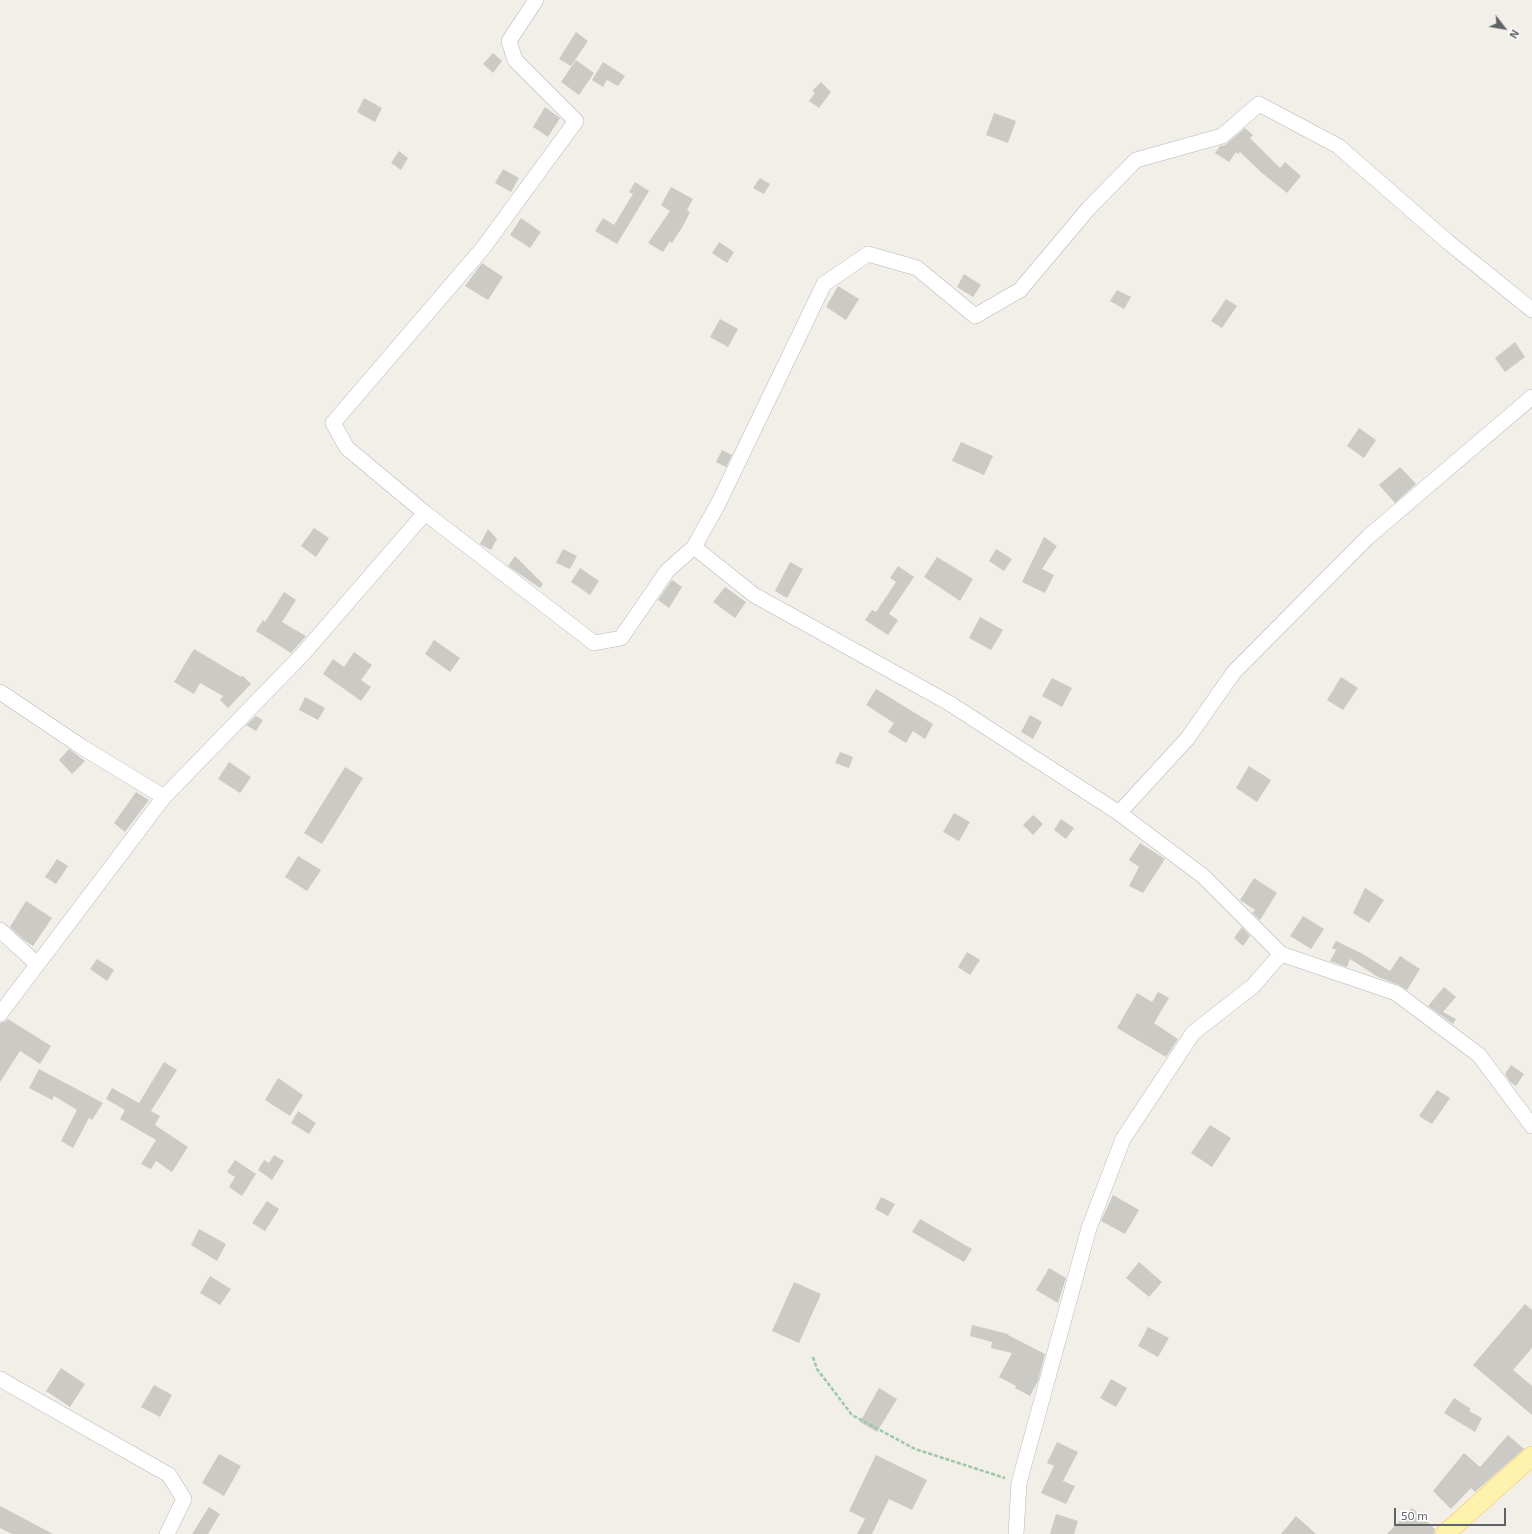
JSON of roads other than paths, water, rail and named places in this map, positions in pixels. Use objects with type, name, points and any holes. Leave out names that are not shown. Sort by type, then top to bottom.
[{"type":"main road","points":[[1445,1534],[1532,1456]]},
{"type":"street","points":[[536,0],[509,41],[515,60],[576,121],[483,248],[333,423],[347,448],[425,512],[594,643],[621,638],[667,572],[694,547],[718,504],[824,284],[868,254],[917,268],[975,316],[1020,290],[1089,208],[1136,160],[1222,136],[1259,104],[1338,146],[1448,242],[1532,310]]},
{"type":"street","points":[[1119,813],[1187,739],[1234,672],[1368,537],[1532,396]]},
{"type":"street","points":[[0,1014],[164,796],[302,656],[425,512]]},
{"type":"street","points":[[694,547],[754,595],[949,703],[1119,813],[1203,876],[1281,954],[1396,993],[1479,1055],[1532,1126]]},
{"type":"street","points":[[0,692],[82,746],[164,796]]},
{"type":"street","points":[[0,930],[37,964]]},
{"type":"street","points":[[1016,1534],[1019,1483],[1089,1228],[1123,1140],[1193,1033],[1253,986],[1281,954]]},
{"type":"street","points":[[0,1379],[169,1475],[184,1499],[167,1534]]}]
